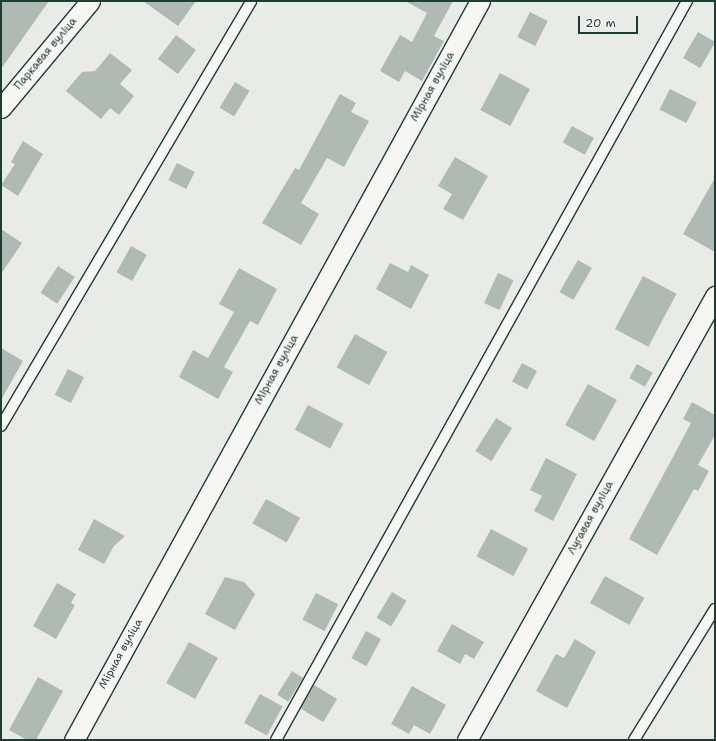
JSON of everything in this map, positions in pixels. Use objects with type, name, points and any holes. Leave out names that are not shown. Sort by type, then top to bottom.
[{"type":"street","name":"Паркавая вуліца","points":[[1,108],[90,1]]},
{"type":"street","name":"Мірная вуліца","points":[[74,740],[480,1]]},
{"type":"street","name":"Лугавая вуліца","points":[[467,740],[715,296]]},
{"type":"lane","points":[[1,426],[251,1]]},
{"type":"lane","points":[[276,740],[687,1]]},
{"type":"lane","points":[[634,740],[715,609]]},
{"type":"building","points":[[1,1],[49,1],[1,69]]},
{"type":"building","points":[[143,1],[196,1],[178,26]]},
{"type":"building","points":[[405,1],[453,1],[434,36],[444,41],[422,81],[405,71],[399,82],[380,71],[400,35],[412,42],[427,13]]},
{"type":"building","points":[[530,12],[548,21],[535,46],[517,37]]},
{"type":"building","points":[[698,32],[715,42],[700,68],[683,58]]},
{"type":"building","points":[[176,35],[196,50],[178,74],[158,59]]},
{"type":"building","points":[[110,53],[132,70],[120,84],[134,96],[119,115],[110,108],[101,119],[66,91],[82,72],[95,71]]},
{"type":"building","points":[[500,73],[530,89],[510,126],[480,110]]},
{"type":"building","points":[[235,82],[250,91],[234,116],[220,108]]},
{"type":"building","points":[[670,89],[697,103],[686,123],[660,109]]},
{"type":"building","points":[[340,94],[356,103],[351,112],[369,121],[344,167],[327,158],[301,203],[319,214],[301,245],[262,223],[295,168],[299,170]]},
{"type":"building","points":[[572,126],[594,138],[585,155],[563,143]]},
{"type":"building","points":[[23,141],[43,154],[18,196],[1,185],[15,164],[11,162]]},
{"type":"building","points":[[455,157],[488,176],[463,220],[443,209],[452,194],[438,186]]},
{"type":"building","points":[[177,163],[195,172],[186,189],[168,180]]},
{"type":"building","points":[[715,178],[715,252],[683,234]]},
{"type":"building","points":[[1,229],[22,243],[1,274]]},
{"type":"building","points":[[131,246],[147,255],[132,281],[116,272]]},
{"type":"building","points":[[578,260],[592,268],[573,300],[560,292]]},
{"type":"building","points":[[390,263],[408,272],[411,265],[429,275],[411,309],[376,289]]},
{"type":"building","points":[[58,266],[75,277],[57,304],[41,293]]},
{"type":"building","points":[[239,268],[277,289],[258,325],[250,321],[224,367],[233,372],[218,399],[179,377],[193,350],[208,358],[234,312],[219,304]]},
{"type":"building","points":[[498,273],[513,280],[499,310],[484,303]]},
{"type":"building","points":[[643,276],[677,294],[648,347],[615,329]]},
{"type":"building","points":[[355,334],[387,352],[369,385],[337,367]]},
{"type":"building","points":[[1,348],[23,361],[1,400]]},
{"type":"building","points":[[522,363],[537,371],[527,390],[512,382]]},
{"type":"building","points":[[637,364],[653,373],[645,387],[629,378]]},
{"type":"building","points":[[68,369],[84,377],[71,403],[55,395]]},
{"type":"building","points":[[588,384],[617,400],[594,441],[565,425]]},
{"type":"building","points":[[692,402],[715,415],[715,435],[698,465],[709,471],[698,491],[694,489],[657,555],[629,539],[691,423],[683,419]]},
{"type":"building","points":[[308,405],[343,424],[330,449],[295,430]]},
{"type":"building","points":[[496,418],[512,428],[491,461],[475,451]]},
{"type":"building","points":[[546,458],[577,474],[553,521],[534,511],[542,496],[530,490]]},
{"type":"building","points":[[266,499],[300,518],[287,542],[252,523]]},
{"type":"building","points":[[94,519],[125,536],[114,546],[104,564],[78,550]]},
{"type":"building","points":[[491,529],[528,549],[514,576],[476,556]]},
{"type":"building","points":[[605,576],[644,598],[629,625],[590,603]]},
{"type":"building","points":[[225,577],[244,582],[255,594],[235,630],[205,614]]},
{"type":"building","points":[[57,583],[76,594],[71,603],[75,605],[56,639],[33,626]]},
{"type":"building","points":[[392,592],[407,601],[391,626],[377,618]]},
{"type":"building","points":[[316,593],[338,604],[325,631],[302,620]]},
{"type":"building","points":[[452,624],[484,642],[474,659],[465,654],[460,664],[437,651]]},
{"type":"building","points":[[366,631],[381,639],[366,666],[351,658]]},
{"type":"building","points":[[575,639],[596,652],[567,708],[536,691],[556,654],[564,658]]},
{"type":"building","points":[[189,642],[218,658],[195,699],[166,683]]},
{"type":"building","points":[[292,671],[303,678],[288,702],[277,695]]},
{"type":"building","points":[[38,677],[63,691],[36,740],[27,740],[9,730]]},
{"type":"building","points":[[314,685],[337,699],[323,722],[300,708]]},
{"type":"building","points":[[412,686],[446,705],[430,734],[414,725],[409,734],[391,724]]},
{"type":"building","points":[[260,694],[283,707],[267,735],[244,723]]}]
